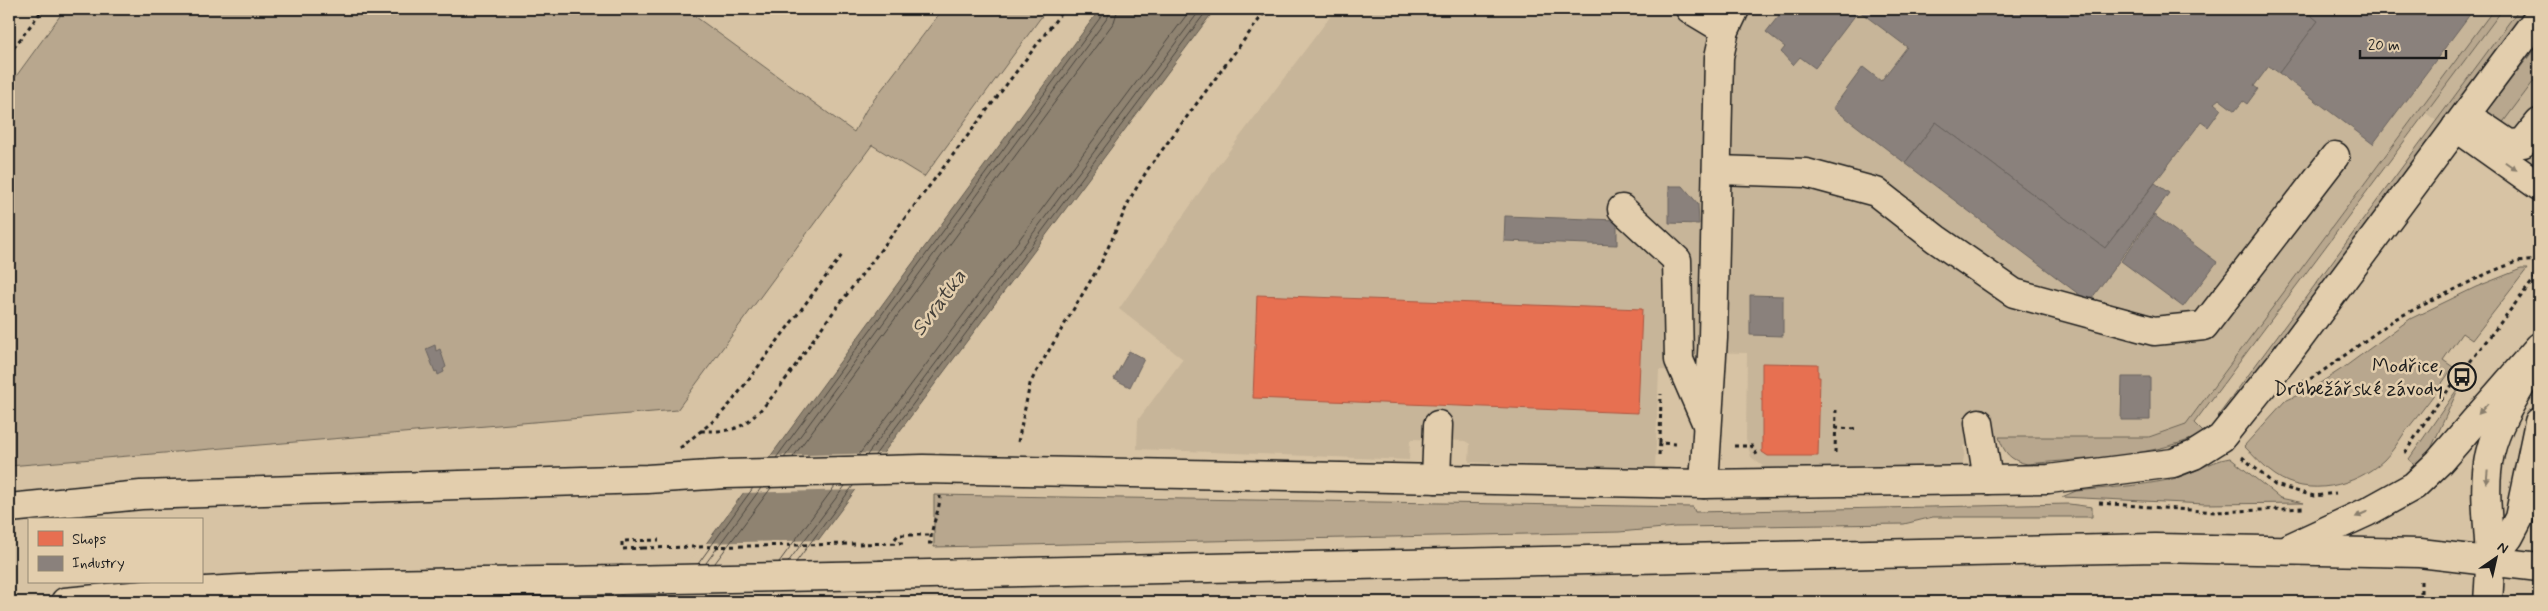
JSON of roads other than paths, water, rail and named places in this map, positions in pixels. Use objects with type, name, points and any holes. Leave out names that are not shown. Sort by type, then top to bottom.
[{"type":"street","points":[[1690,9],[1730,20],[1719,57],[1713,338],[1704,484]]},
{"type":"street","points":[[9,508],[141,495],[647,479],[726,474],[922,469],[1704,484],[2050,479],[2173,463],[2194,455],[2221,438],[2284,359],[2539,16]]},
{"type":"street","points":[[2461,121],[2509,144],[2523,143],[2539,123]]},
{"type":"street","points":[[2461,121],[2539,186]]},
{"type":"street","points":[[1717,170],[1806,173],[1876,192],[1936,239],[2014,293],[2154,331],[2204,326],[2335,156]]},
{"type":"street","points":[[1622,209],[1677,260],[1678,360],[1708,425]]},
{"type":"street","points":[[2285,550],[2367,512],[2414,486],[2438,462],[2539,347]]},
{"type":"street","points":[[2488,602],[2490,561],[2486,488],[2491,451],[2502,419],[2539,353]]},
{"type":"street","points":[[2490,561],[2509,537],[2519,518],[2539,422]]},
{"type":"street","points":[[1979,423],[1988,480]]},
{"type":"street","points":[[1436,479],[1438,425]]},
{"type":"street","points":[[65,602],[224,591],[423,583],[2155,548],[2420,553],[2539,567]]},
{"type":"water","name":"Svratka","points":[[1100,9],[1215,9],[772,602],[663,602]]},
{"type":"place","name":"Modřice, Drůbežářské závody","points":[[2462,377]]}]
